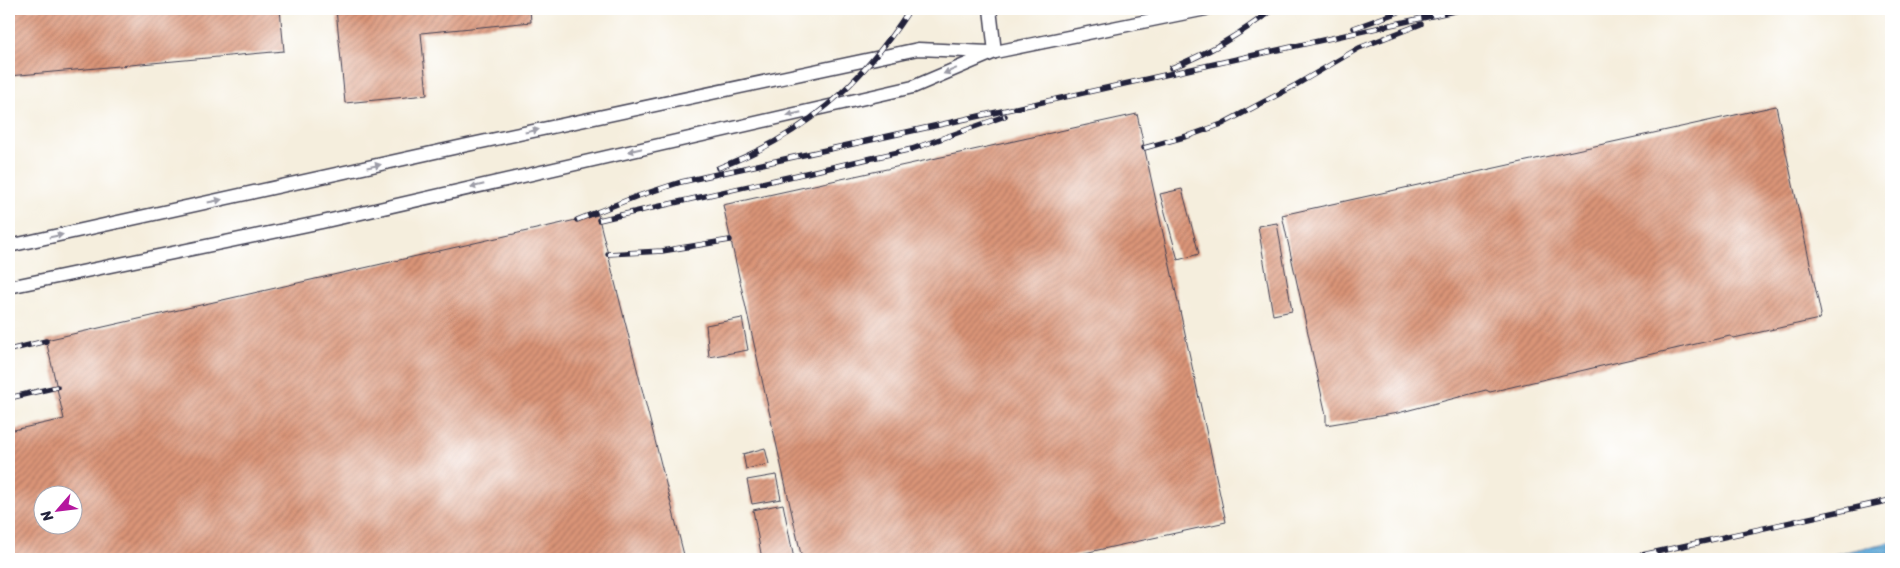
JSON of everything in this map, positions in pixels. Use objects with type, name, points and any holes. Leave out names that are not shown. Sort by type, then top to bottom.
[{"type":"lane","points":[[990,9],[995,52]]},
{"type":"lane","points":[[9,287],[322,222],[913,87],[995,52],[1206,9]]},
{"type":"lane","points":[[9,246],[918,49],[995,52]]},
{"type":"water","points":[[1891,542],[1891,559],[1813,559]]},
{"type":"building","points":[[9,9],[280,9],[284,51],[9,76]]},
{"type":"building","points":[[336,9],[530,9],[531,22],[421,33],[427,95],[345,103]]},
{"type":"building","points":[[1888,9],[1891,9],[1891,22],[1890,22]]},
{"type":"building","points":[[1776,106],[1821,314],[1819,319],[1734,338],[1730,336],[1490,392],[1486,390],[1398,413],[1326,425],[1326,415],[1282,215]]},
{"type":"building","points":[[1137,114],[1226,522],[1057,559],[802,559],[723,205]]},
{"type":"building","points":[[1182,189],[1199,254],[1178,260],[1160,194]]},
{"type":"building","points":[[598,215],[685,559],[9,559],[9,431],[64,419],[46,340]]},
{"type":"building","points":[[1277,223],[1292,311],[1273,315],[1258,226]]},
{"type":"building","points":[[742,318],[748,350],[709,357],[706,325]]},
{"type":"building","points":[[765,448],[769,464],[746,469],[743,454]]},
{"type":"building","points":[[776,475],[781,499],[752,504],[747,480]]},
{"type":"building","points":[[783,504],[794,559],[762,559],[753,510]]},
{"type":"railway","points":[[718,168],[749,155],[777,140],[803,124],[828,105],[871,61],[910,9]]},
{"type":"railway","points":[[1171,68],[1224,42],[1273,9]]},
{"type":"railway","points":[[1354,28],[1407,9]]},
{"type":"railway","points":[[577,220],[635,197],[681,182],[1463,9]]},
{"type":"railway","points":[[1144,148],[1222,124],[1294,86],[1359,48],[1421,24]]},
{"type":"railway","points":[[599,220],[912,149],[1005,116]]},
{"type":"railway","points":[[608,254],[662,251],[730,240]]},
{"type":"railway","points":[[9,350],[46,341]]},
{"type":"railway","points":[[9,398],[57,387]]},
{"type":"railway","points":[[1624,559],[1891,500]]}]
